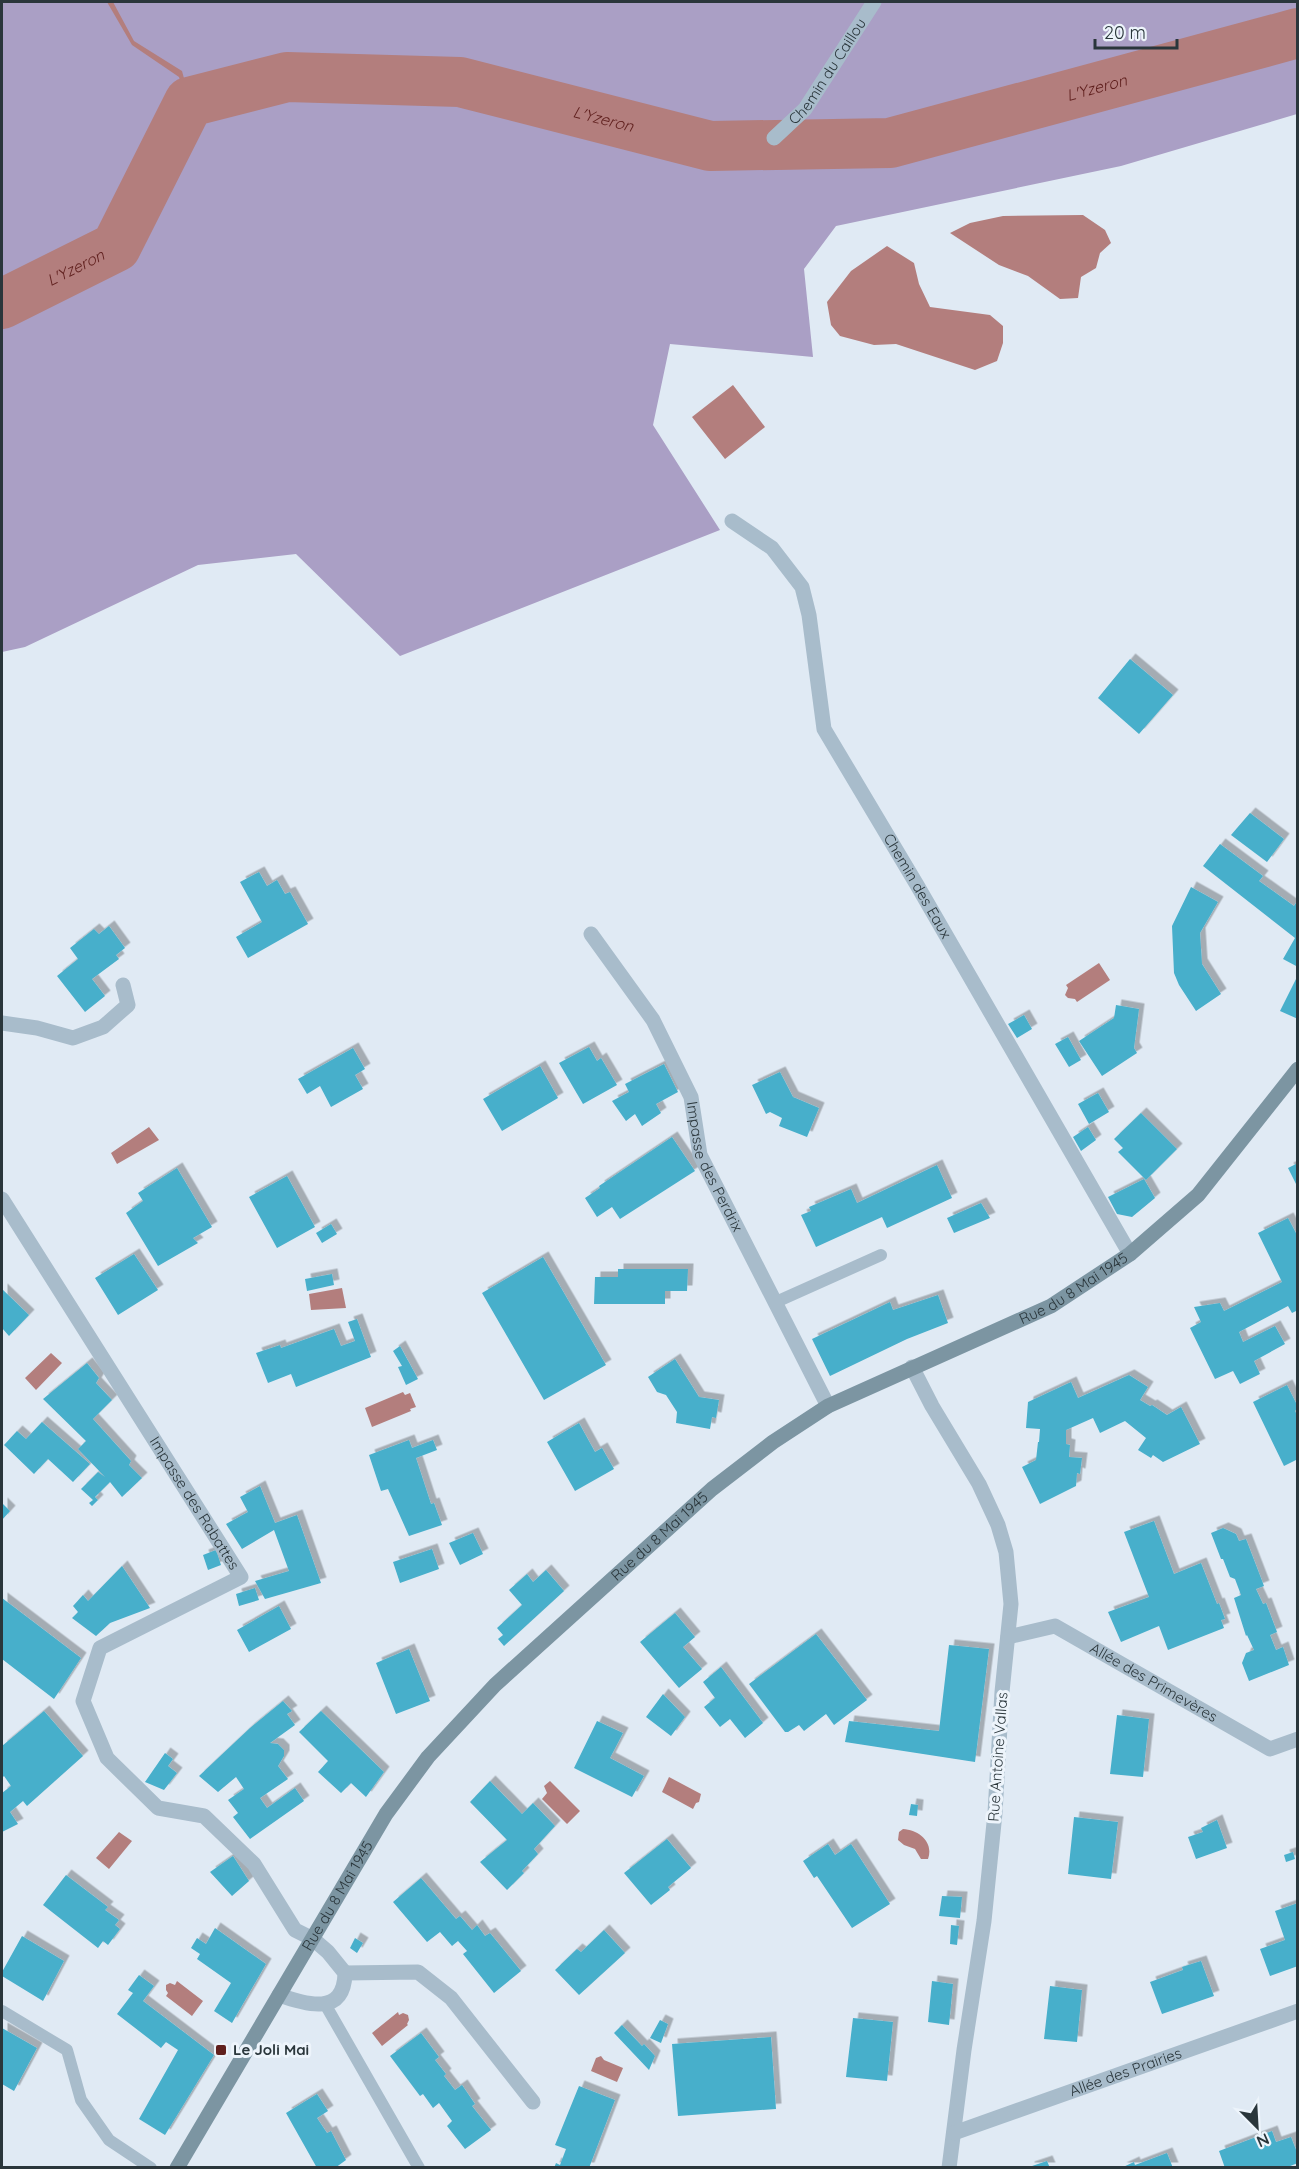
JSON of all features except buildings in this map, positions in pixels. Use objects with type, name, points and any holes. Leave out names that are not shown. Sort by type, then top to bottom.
[{"type":"main road","name":"Rue du 8 Mai 1945","points":[[177,2168],[386,1814],[428,1757],[495,1685],[712,1489],[773,1442],[828,1406],[1051,1306],[1130,1254],[1198,1195],[1298,1069]]},
{"type":"street","name":"Chemin du Caillou","points":[[774,138],[805,109],[874,2]]},
{"type":"street","name":"Chemin des Eaux","points":[[732,521],[772,548],[802,586],[809,615],[824,729],[1130,1254]]},
{"type":"street","name":"Impasse des Perdrix","points":[[591,934],[653,1020],[691,1097],[700,1155],[828,1406]]},
{"type":"street","points":[[2,1023],[37,1028],[74,1038],[102,1027],[128,1005],[123,985]]},
{"type":"street","name":"Impasse des Rabattes","points":[[2,1199],[241,1577],[100,1648],[83,1701],[107,1758],[158,1808],[204,1816],[254,1864],[295,1930],[313,1939]]},
{"type":"street","name":"Rue Antoine Vallas","points":[[912,1367],[932,1406],[979,1484],[998,1525],[1006,1552],[1011,1604],[984,1921],[949,2168]]},
{"type":"street","name":"Allée des Primevères","points":[[1008,1637],[1055,1626],[1270,1749],[1298,1739]]},
{"type":"street","points":[[279,1995],[308,2005],[325,2004],[337,1997],[345,1987],[345,1973],[313,1939]]},
{"type":"street","points":[[345,1973],[418,1972],[451,1998],[533,2102]]},
{"type":"street","name":"Allée des Prairies","points":[[954,2133],[1298,2011]]},
{"type":"lane","points":[[776,1302],[881,1255]]},
{"type":"lane","points":[[325,2004],[419,2168]]},
{"type":"lane","points":[[2,2012],[67,2050],[81,2100],[109,2140],[151,2168]]},
{"type":"shaded area","points":[[2,2],[1297,2],[1297,114],[1121,166],[836,226],[804,269],[813,357],[670,344],[653,425],[720,530],[400,656],[296,554],[198,565],[25,647],[2,652]]},
{"type":"shaded area","points":[[107,2],[113,2],[134,41],[182,71],[191,104],[187,103],[179,77],[132,45]]},
{"type":"shaded area","points":[[1083,215],[1105,230],[1111,243],[1100,253],[1096,268],[1081,277],[1078,298],[1060,299],[1028,276],[999,265],[950,233],[970,223],[1003,216]]},
{"type":"shaded area","points":[[887,246],[914,263],[919,284],[930,307],[990,315],[1003,326],[1003,343],[997,361],[975,370],[896,344],[874,345],[840,336],[831,325],[827,302],[851,271]]},
{"type":"shaded area","points":[[733,385],[765,427],[725,459],[692,417]]},
{"type":"shaded area","points":[[1099,963],[1110,980],[1077,1002],[1075,999],[1068,998],[1065,995],[1068,988],[1066,985]]},
{"type":"shaded area","points":[[149,1127],[159,1140],[117,1164],[111,1153]]},
{"type":"shaded area","points":[[342,1288],[346,1308],[311,1310],[309,1294]]},
{"type":"shaded area","points":[[51,1353],[62,1363],[36,1390],[25,1378]]},
{"type":"shaded area","points":[[403,1392],[405,1395],[410,1393],[416,1407],[372,1427],[365,1408]]},
{"type":"shaded area","points":[[669,1777],[701,1794],[699,1802],[693,1809],[662,1792]]},
{"type":"shaded area","points":[[550,1781],[580,1811],[567,1824],[542,1799],[547,1793],[544,1786]]},
{"type":"shaded area","points":[[903,1829],[920,1834],[924,1838],[929,1847],[928,1859],[921,1859],[915,1849],[898,1840],[899,1832]]},
{"type":"shaded area","points":[[119,1832],[132,1841],[109,1869],[96,1858]]},
{"type":"shaded area","points":[[177,1981],[203,2001],[192,2016],[166,1996],[168,1993],[166,1985],[170,1983],[175,1985]]},
{"type":"shaded area","points":[[398,2012],[399,2015],[403,2013],[408,2015],[408,2025],[382,2046],[372,2033]]},
{"type":"shaded area","points":[[601,2056],[604,2060],[623,2068],[617,2082],[591,2071],[596,2058]]},
{"type":"waterway","name":"L'Yzeron","points":[[2,304],[116,247],[189,102],[287,77],[460,82],[710,146],[890,143],[1298,33]]},
{"type":"place","name":"Le Joli Mai","points":[[221,2050]]}]
